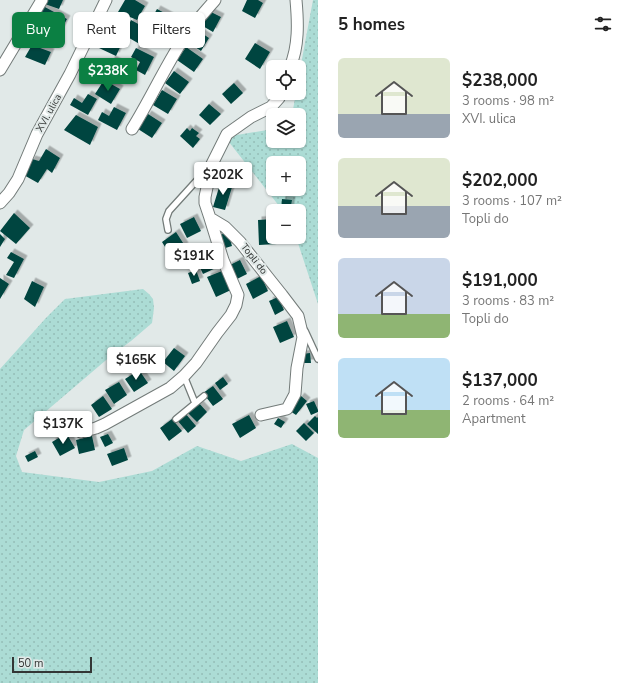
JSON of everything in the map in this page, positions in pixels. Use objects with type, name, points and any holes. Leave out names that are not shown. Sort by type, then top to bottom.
[{"type":"street","points":[[0,70],[42,0]]},
{"type":"street","name":"XVI. ulica","points":[[0,203],[18,179],[37,134],[70,74],[106,0]]},
{"type":"street","points":[[132,129],[147,105],[166,67],[183,39],[215,0]]},
{"type":"street","points":[[293,60],[297,36],[296,0]]},
{"type":"street","points":[[81,432],[96,428],[170,388],[196,363],[231,315],[236,305],[238,295],[223,260],[205,203],[212,164],[227,134],[252,117],[271,107],[278,100]]},
{"type":"street","name":"Topli do","points":[[210,218],[226,227],[240,242],[298,316],[303,337],[297,368],[295,394],[287,409],[261,415]]},
{"type":"lane","points":[[168,230],[166,219],[169,211],[212,164]]},
{"type":"lane","points":[[298,316],[318,359]]},
{"type":"lane","points":[[184,376],[194,403]]},
{"type":"lane","points":[[176,419],[204,396]]},
{"type":"green space","points":[[313,0],[318,0],[318,304],[298,244],[306,244],[306,204],[278,204],[271,196],[306,196],[306,156],[266,156],[266,189],[225,137],[266,130],[266,148],[306,148],[306,108],[293,108],[295,100],[306,100],[306,60],[302,60]]},
{"type":"green space","points":[[143,289],[153,299],[154,308],[152,323],[24,430],[16,456],[22,472],[99,482],[152,471],[197,446],[241,461],[292,444],[318,458],[318,683],[0,683],[0,369],[65,299]]},
{"type":"building","points":[[47,0],[63,0],[59,9],[45,4]]},
{"type":"building","points":[[125,0],[135,0],[145,6],[142,12],[138,12],[137,20],[130,17],[130,12],[118,12]]},
{"type":"building","points":[[247,0],[258,0],[263,3],[255,18],[242,11]]},
{"type":"building","points":[[43,6],[54,12],[39,12]]},
{"type":"building","points":[[157,9],[163,12],[155,12]]},
{"type":"building","points":[[209,11],[221,17],[213,32],[205,27],[205,18]]},
{"type":"building","points":[[131,20],[138,24],[138,43],[130,38]]},
{"type":"building","points":[[205,35],[209,38],[205,44]]},
{"type":"building","points":[[255,43],[270,52],[260,69],[245,59]]},
{"type":"building","points":[[30,48],[40,48],[51,52],[45,65],[25,57]]},
{"type":"building","points":[[99,48],[120,48],[116,56]]},
{"type":"building","points":[[136,48],[154,57],[145,75],[136,70],[140,62],[131,57]]},
{"type":"building","points":[[185,48],[203,59],[194,72],[177,60]]},
{"type":"building","points":[[112,59],[130,68],[123,83],[105,74]]},
{"type":"building","points":[[174,71],[189,82],[180,94],[165,83]]},
{"type":"building","points":[[104,80],[120,89],[111,104],[95,94]]},
{"type":"building","points":[[234,83],[243,93],[231,104],[222,94]]},
{"type":"building","points":[[162,90],[177,99],[168,114],[153,105]]},
{"type":"building","points":[[88,94],[97,99],[88,115],[70,105],[74,98],[82,103]]},
{"type":"building","points":[[209,104],[221,114],[210,125],[199,115]]},
{"type":"building","points":[[114,107],[126,113],[117,130],[98,120],[102,112],[109,116]]},
{"type":"building","points":[[148,114],[162,123],[152,138],[138,129]]},
{"type":"building","points":[[76,115],[98,127],[90,145],[64,130]]},
{"type":"building","points":[[187,128],[190,131],[192,128],[199,133],[196,136],[200,139],[193,148],[180,136]]},
{"type":"building","points":[[46,149],[60,158],[52,173],[47,169],[38,183],[22,174],[32,159],[39,161]]},
{"type":"building","points":[[221,181],[233,184],[225,210],[213,207]]},
{"type":"building","points":[[282,199],[292,200],[291,204],[282,204]]},
{"type":"building","points":[[14,213],[30,228],[16,244],[0,231]]},
{"type":"building","points":[[194,217],[201,231],[187,238],[180,224]]},
{"type":"building","points":[[266,219],[266,244],[277,244],[259,245],[258,220]]},
{"type":"building","points":[[176,232],[185,246],[170,255],[162,242]]},
{"type":"building","points":[[228,233],[232,246],[222,249],[218,235]]},
{"type":"building","points":[[0,234],[5,239],[0,247]]},
{"type":"building","points":[[212,249],[220,266],[203,274],[196,259]]},
{"type":"building","points":[[11,252],[24,259],[14,278],[6,275],[14,262],[7,258]]},
{"type":"building","points":[[240,260],[247,274],[235,280],[228,266]]},
{"type":"building","points":[[196,270],[200,281],[192,284],[188,273]]},
{"type":"building","points":[[222,271],[231,290],[216,297],[207,277]]},
{"type":"building","points":[[261,276],[268,291],[253,299],[246,284]]},
{"type":"building","points":[[0,278],[9,284],[0,299]]},
{"type":"building","points":[[32,281],[44,287],[35,307],[24,299]]},
{"type":"building","points":[[278,297],[284,310],[275,315],[269,301]]},
{"type":"building","points":[[287,321],[294,337],[280,343],[273,327]]},
{"type":"building","points":[[174,348],[185,356],[174,371],[163,362]]},
{"type":"building","points":[[310,353],[311,363],[302,363],[302,354]]},
{"type":"building","points":[[139,370],[148,383],[134,392],[125,379]]},
{"type":"building","points":[[223,377],[228,384],[220,390],[215,383]]},
{"type":"building","points":[[119,382],[127,395],[114,404],[105,390]]},
{"type":"building","points":[[213,386],[223,399],[213,406],[203,393]]},
{"type":"building","points":[[103,396],[112,409],[99,417],[91,405]]},
{"type":"building","points":[[301,396],[307,401],[296,415],[290,411]]},
{"type":"building","points":[[314,401],[318,412],[311,415],[306,404]]},
{"type":"building","points":[[198,402],[207,412],[197,422],[187,412]]},
{"type":"building","points":[[185,413],[196,426],[188,433],[177,420]]},
{"type":"building","points":[[249,415],[256,428],[240,438],[232,424]]},
{"type":"building","points":[[315,416],[317,418],[318,417],[318,434],[307,424]]},
{"type":"building","points":[[278,418],[285,422],[281,428],[274,424]]},
{"type":"building","points":[[172,419],[182,431],[169,441],[160,428]]},
{"type":"building","points":[[304,423],[314,433],[306,441],[296,431]]},
{"type":"building","points":[[108,434],[113,443],[105,447],[100,437]]},
{"type":"building","points":[[62,436],[64,439],[68,436],[75,448],[60,456],[52,442]]},
{"type":"building","points":[[92,436],[95,450],[79,454],[76,440]]},
{"type":"building","points":[[124,448],[128,460],[112,466],[107,454]]},
{"type":"building","points":[[35,451],[38,457],[28,462],[25,456]]}]
